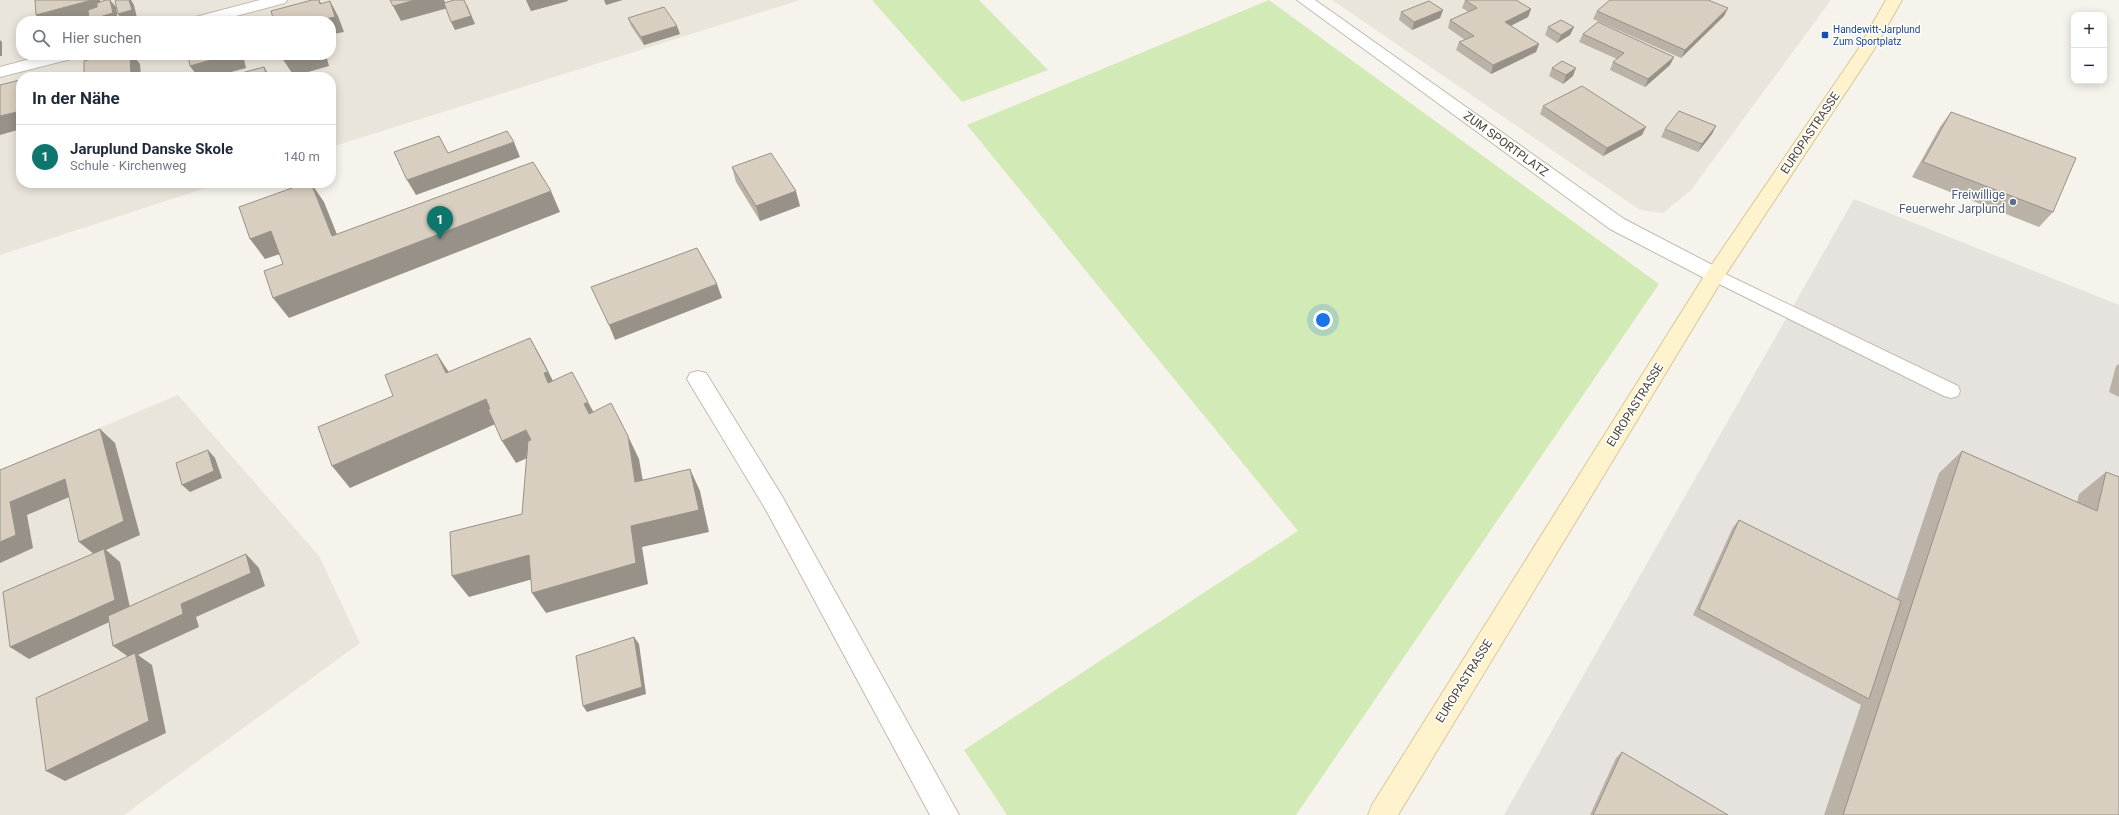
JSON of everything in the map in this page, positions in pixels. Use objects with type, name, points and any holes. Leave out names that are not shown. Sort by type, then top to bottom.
[{"type":"main road","name":"EUROPASTRASSE","points":[[1382,815],[1715,275],[1865,51],[1894,0]]},
{"type":"street","points":[[217,16],[279,0]]},
{"type":"street","name":"ZUM SPORTPLATZ","points":[[1305,0],[1618,224],[1715,275]]},
{"type":"street","points":[[0,72],[46,60]]},
{"type":"street","points":[[698,379],[774,503],[945,815]]},
{"type":"lane","points":[[1715,275],[1951,391]]},
{"type":"shaded area","points":[[0,0],[800,0],[336,145],[336,72],[16,72],[16,188],[206,188],[0,255]]},
{"type":"shaded area","points":[[1332,0],[1831,0],[1691,190],[1663,213],[1640,210]]},
{"type":"shaded area","points":[[1854,199],[2119,305],[2119,815],[1504,815]]},
{"type":"shaded area","points":[[178,395],[319,556],[360,643],[124,815],[0,815],[0,470]]},
{"type":"green space","points":[[872,0],[979,0],[1048,70],[962,102]]},
{"type":"green space","points":[[1269,0],[1659,284],[1296,815],[1007,815],[964,750],[1298,531],[967,125]]},
{"type":"building","points":[[35,0],[92,0],[36,15]]},
{"type":"building","points":[[110,0],[113,13],[103,16],[89,16],[88,10],[97,7],[97,3]]},
{"type":"building","points":[[129,0],[132,10],[118,14],[115,1]]},
{"type":"building","points":[[312,0],[319,0],[320,4],[330,1],[335,16],[272,16],[271,11]]},
{"type":"building","points":[[390,0],[415,0],[393,6]]},
{"type":"building","points":[[454,0],[464,0],[471,16],[451,22],[444,3]]},
{"type":"building","points":[[1465,0],[1516,0],[1531,9],[1505,22],[1539,44],[1493,65],[1459,42],[1474,36],[1450,20],[1477,8]]},
{"type":"building","points":[[1610,0],[1708,0],[1728,8],[1685,50],[1597,11]]},
{"type":"building","points":[[1429,1],[1443,10],[1414,22],[1401,12]]},
{"type":"building","points":[[664,7],[677,26],[641,37],[628,18]]},
{"type":"building","points":[[1561,20],[1574,27],[1561,35],[1548,27]]},
{"type":"building","points":[[1598,22],[1674,57],[1648,79],[1613,62],[1624,53],[1583,34]]},
{"type":"building","points":[[130,60],[131,72],[84,72],[84,61]]},
{"type":"building","points":[[189,60],[211,60],[190,66]]},
{"type":"building","points":[[1562,61],[1576,68],[1566,75],[1552,68]]},
{"type":"building","points":[[264,67],[266,72],[245,72]]},
{"type":"building","points":[[16,81],[16,112],[0,116],[0,85]]},
{"type":"building","points":[[1582,86],[1646,127],[1607,148],[1543,106]]},
{"type":"building","points":[[1679,111],[1716,126],[1702,144],[1665,129]]},
{"type":"building","name":"Freiwillige Feuerwehr Jarplund","points":[[1951,112],[2076,158],[2053,212],[1923,162]]},
{"type":"building","points":[[507,131],[514,142],[407,180],[394,152],[439,136],[448,153]]},
{"type":"building","points":[[771,153],[796,191],[756,206],[732,167]]},
{"type":"building","points":[[533,162],[551,191],[273,298],[264,271],[283,264],[271,231],[250,239],[239,207],[292,188],[313,188],[332,236]]},
{"type":"building","points":[[697,248],[717,284],[609,325],[591,287]]},
{"type":"building","points":[[530,338],[548,372],[544,373],[548,383],[572,372],[588,402],[584,404],[589,414],[611,403],[628,436],[635,482],[690,469],[699,510],[631,526],[636,563],[532,593],[529,555],[452,576],[450,532],[522,514],[528,441],[531,440],[526,430],[502,441],[488,409],[490,409],[486,399],[332,466],[318,427],[393,396],[385,375],[437,354],[446,373]]},
{"type":"building","points":[[100,429],[124,521],[79,542],[65,479],[10,502],[16,535],[0,542],[0,470]]},
{"type":"building","points":[[208,450],[214,471],[182,485],[176,463]]},
{"type":"building","points":[[1962,451],[2097,511],[2106,472],[2119,477],[2119,815],[1843,815]]},
{"type":"building","points":[[1739,520],[1901,601],[1869,699],[1699,609]]},
{"type":"building","points":[[104,549],[115,600],[10,647],[3,592]]},
{"type":"building","points":[[246,554],[251,573],[181,604],[183,614],[113,646],[108,616]]},
{"type":"building","points":[[634,637],[642,687],[583,706],[576,656]]},
{"type":"building","points":[[135,653],[149,721],[46,771],[36,698]]},
{"type":"building","points":[[1622,752],[1728,815],[1593,815]]},
{"type":"place","name":"Handewitt-Jarplund Zum Sportplatz","points":[[1825,35]]},
{"type":"place","name":"Freiwillige Feuerwehr Jarplund","points":[[2013,202]]},
{"type":"place","name":"Jaruplund Danske Skole","points":[[440,239]]}]
